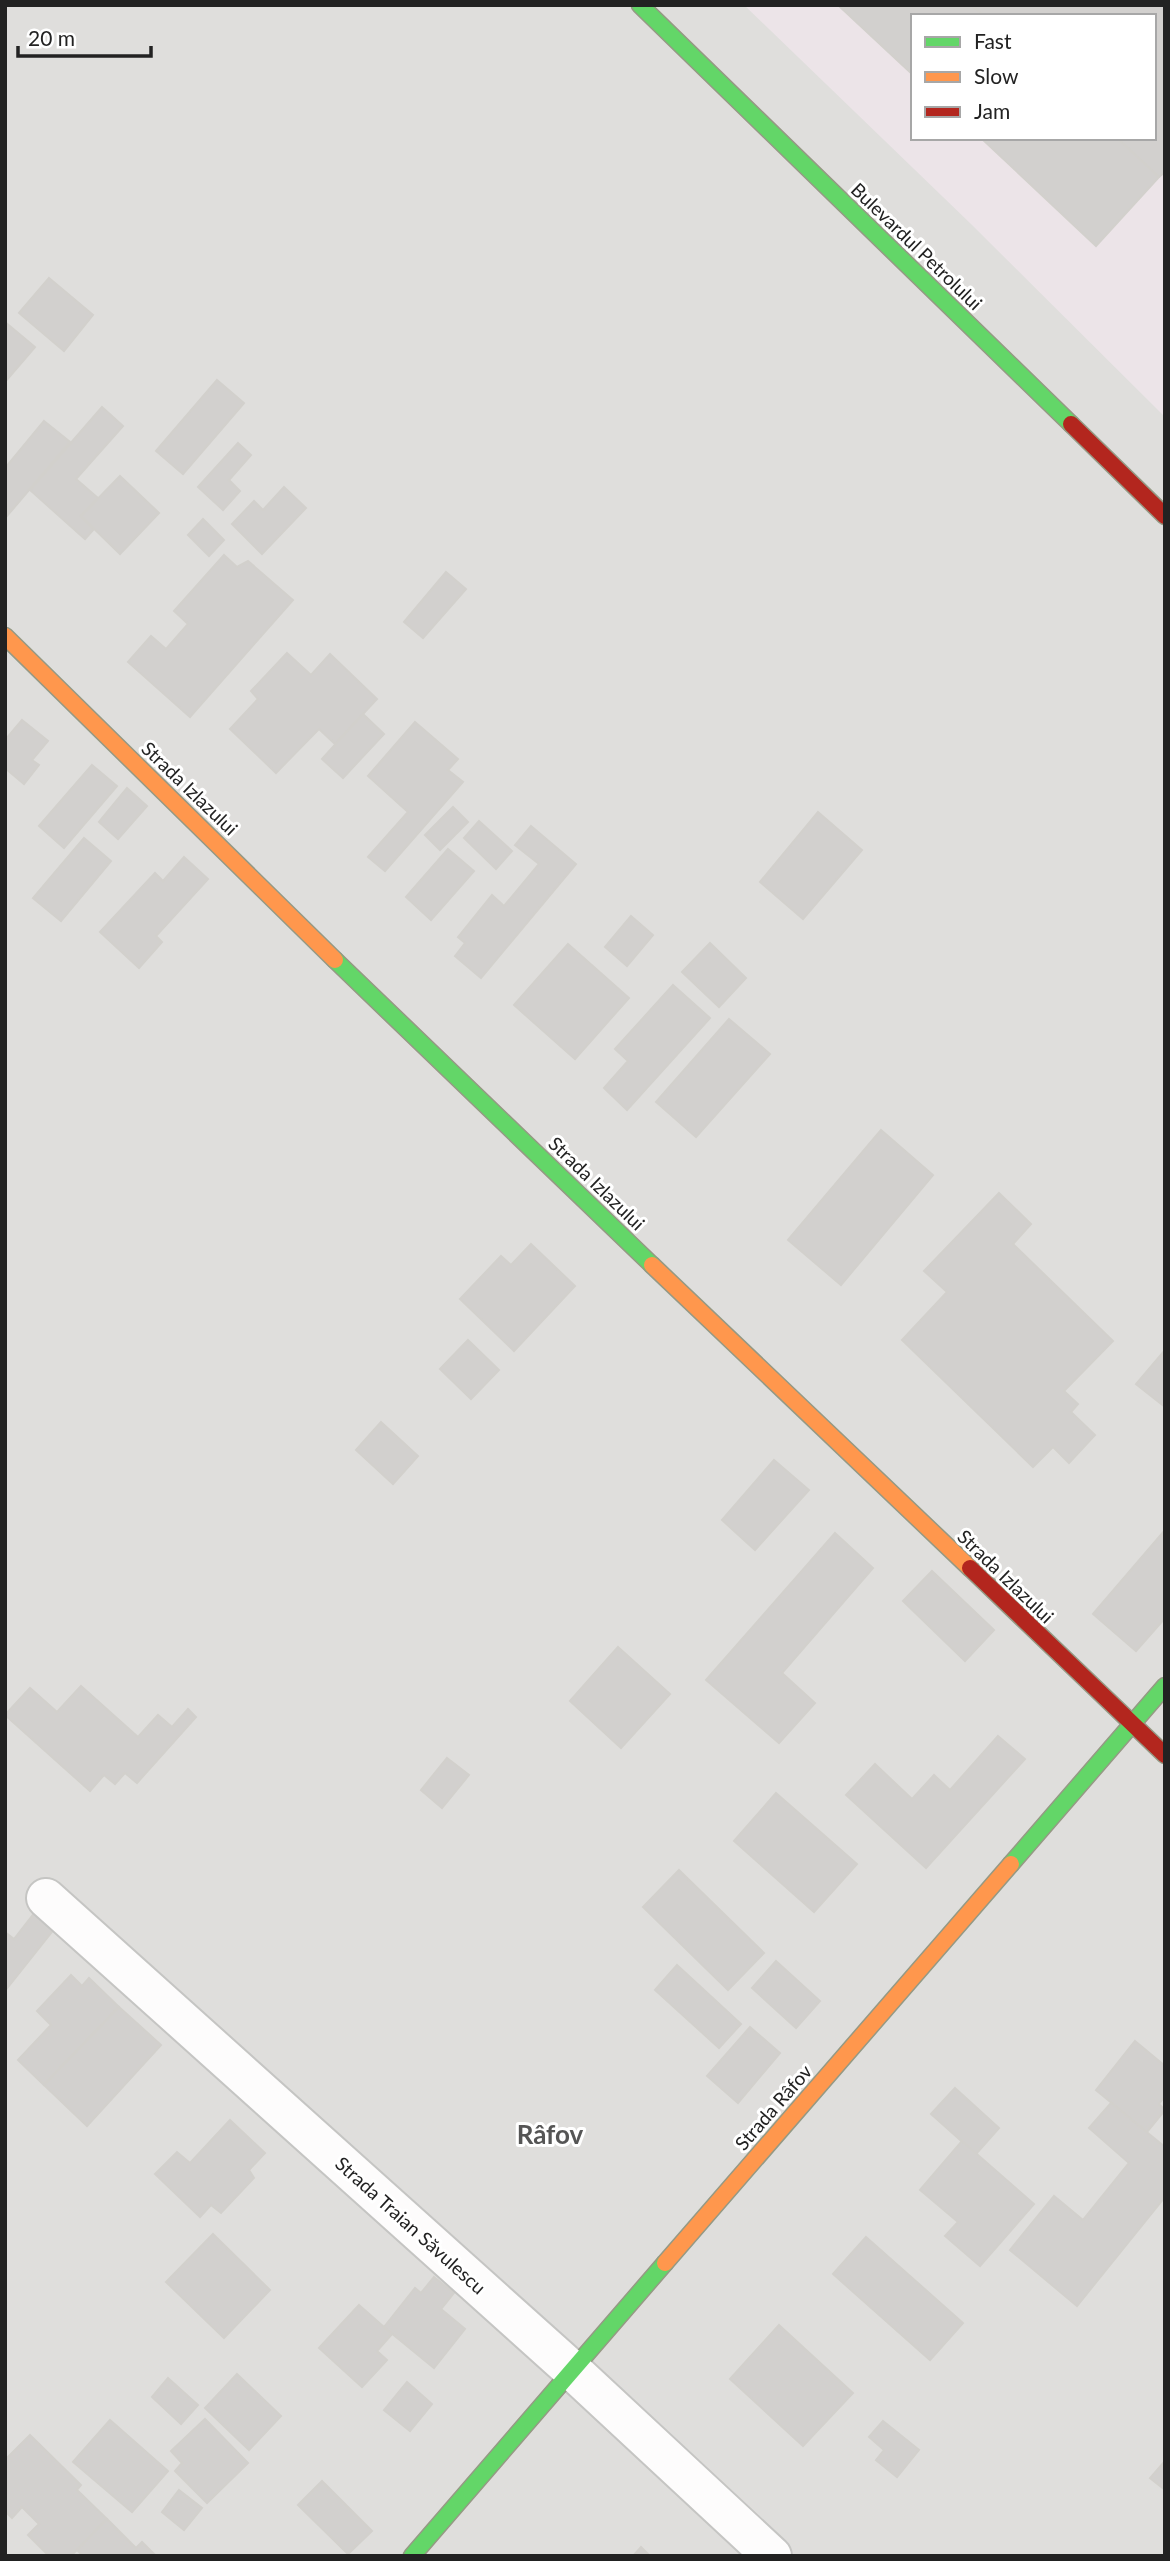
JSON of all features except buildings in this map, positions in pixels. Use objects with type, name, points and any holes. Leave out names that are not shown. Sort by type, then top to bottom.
[{"type":"street","name":"Bulevardul Petrolului","points":[[640,5],[1165,516]]},
{"type":"street","name":"Strada Izlazului","points":[[5,636],[443,1065],[1165,1755]]},
{"type":"street","name":"Strada Râfov","points":[[412,2556],[1165,1686]]},
{"type":"street","name":"Strada Traian Săvulescu","points":[[46,1898],[573,2371],[772,2556]]},
{"type":"shaded area","points":[[5,5],[1165,5],[1165,2556],[5,2556]]},
{"type":"shaded area","points":[[744,5],[1165,5],[1165,417],[971,224]]},
{"type":"traffic: fast","points":[[640,5],[1071,424]]},
{"type":"traffic: fast","points":[[335,960],[652,1265]]},
{"type":"traffic: fast","points":[[1011,1864],[1165,1686]]},
{"type":"traffic: fast","points":[[412,2556],[665,2263]]},
{"type":"traffic: slow","points":[[5,636],[335,960]]},
{"type":"traffic: slow","points":[[652,1265],[970,1568]]},
{"type":"traffic: slow","points":[[665,2263],[1011,1864]]},
{"type":"traffic: jam","points":[[1071,424],[1165,516]]},
{"type":"traffic: jam","points":[[970,1568],[1165,1755]]},
{"type":"district","name":"Râfov","points":[[550,2134]]}]
